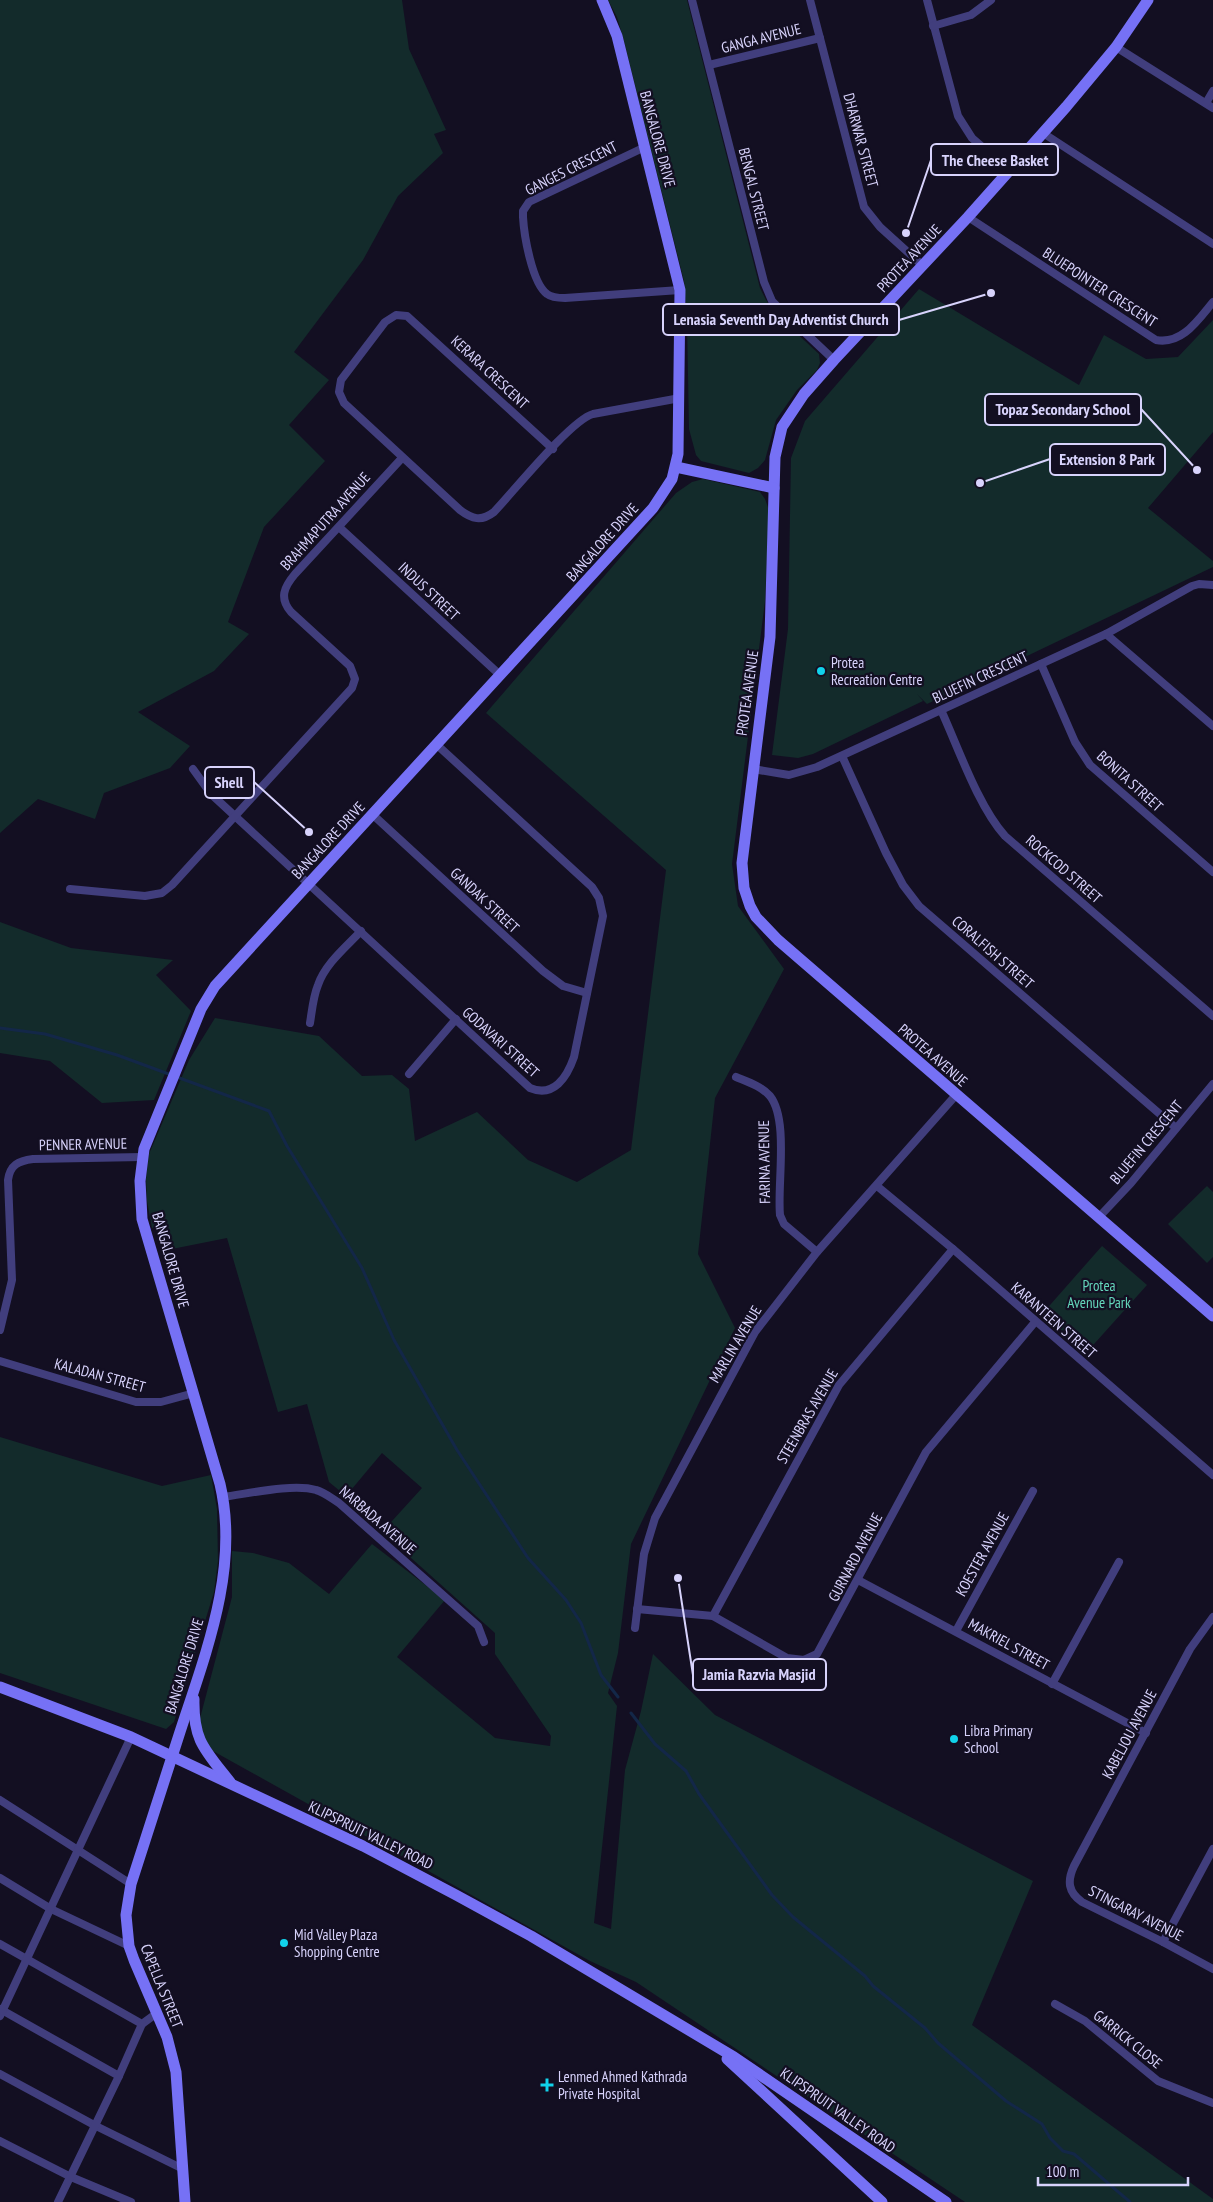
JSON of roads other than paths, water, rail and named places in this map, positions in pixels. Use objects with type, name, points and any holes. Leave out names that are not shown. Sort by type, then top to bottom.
[{"type":"street","name":"BANGALORE DRIVE","points":[[172,1756],[209,1637],[224,1574],[225,1532],[223,1497],[142,1219],[140,1195],[142,1157],[168,1086],[207,997],[214,986],[653,508],[669,486],[676,467],[680,398],[680,290],[614,27],[602,0]]},
{"type":"street","name":"BENGAL STREET","points":[[692,0],[758,262],[768,292],[780,310],[834,360]]},
{"type":"street","name":"DHARWAR STREET","points":[[810,0],[864,207],[880,227],[922,265]]},
{"type":"street","points":[[927,0],[952,100],[963,126],[983,148],[1009,170]]},
{"type":"street","points":[[934,26],[971,15],[991,0]]},
{"type":"street","name":"PROTEA AVENUE","points":[[1148,0],[1116,47],[1043,133],[968,217],[834,360],[804,394],[782,427],[775,458],[772,612],[742,863],[744,888],[750,906],[756,917],[778,940],[1213,1315]]},
{"type":"street","name":"GANGA AVENUE","points":[[709,65],[820,38]]},
{"type":"street","points":[[1116,47],[1210,105],[1213,92]]},
{"type":"street","points":[[1043,133],[1213,244]]},
{"type":"street","name":"GANGES CRESCENT","points":[[645,147],[530,202],[523,211],[523,217],[530,258],[542,289],[552,297],[565,298],[680,290]]},
{"type":"street","name":"BLUEPOINTER CRESCENT","points":[[968,217],[1156,340],[1169,341],[1182,335],[1213,302]]},
{"type":"street","name":"KERARA CRESCENT","points":[[402,314],[415,321],[553,449],[494,512],[478,519],[467,516],[402,458],[344,404],[339,392],[341,380],[346,372],[385,322],[391,317],[402,314]]},
{"type":"street","points":[[553,449],[571,428],[588,416],[680,398]]},
{"type":"street","name":"BRAHMAPUTRA AVENUE","points":[[70,889],[145,896],[162,893],[172,885],[344,698],[354,684],[354,674],[350,666],[291,612],[286,606],[283,597],[288,583],[402,458]]},
{"type":"street","points":[[676,467],[774,488]]},
{"type":"street","name":"INDUS STREET","points":[[339,527],[500,675]]},
{"type":"street","name":"BLUEFIN CRESCENT","points":[[753,769],[789,775],[808,770],[1106,634],[1192,586],[1199,584],[1213,585]]},
{"type":"street","points":[[1106,634],[1213,726]]},
{"type":"street","name":"BONITA STREET","points":[[1041,664],[1075,742],[1090,765],[1213,872]]},
{"type":"street","name":"ROCKCOD STREET","points":[[941,710],[982,801],[991,818],[1005,836],[1213,1016]]},
{"type":"street","name":"GODAVARI STREET","points":[[193,769],[204,787],[530,1088],[545,1092],[560,1083],[571,1067],[603,916],[599,898],[592,887],[436,744]]},
{"type":"street","name":"CORALFISH STREET","points":[[842,756],[886,854],[903,885],[919,906],[1176,1128]]},
{"type":"street","name":"GANDAK STREET","points":[[372,814],[542,971],[562,986],[587,992]]},
{"type":"street","points":[[310,1023],[317,986],[321,978],[335,958],[361,931]]},
{"type":"street","points":[[408,1074],[456,1019]]},
{"type":"street","name":"FARINA AVENUE","points":[[736,1077],[763,1090],[773,1101],[780,1134],[780,1216],[784,1224],[818,1252]]},
{"type":"street","name":"BLUEFIN CRESCENT","points":[[1099,1217],[1131,1183],[1213,1084]]},
{"type":"street","name":"MARLIN AVENUE","points":[[635,1628],[646,1543],[665,1496],[755,1332],[818,1252],[956,1095]]},
{"type":"street","name":"PENNER AVENUE","points":[[0,1330],[12,1280],[8,1180],[11,1168],[18,1162],[32,1159],[142,1157]]},
{"type":"street","name":"KARANTEEN STREET","points":[[877,1186],[953,1249],[1213,1475]]},
{"type":"street","name":"STEENBRAS AVENUE","points":[[713,1616],[835,1391],[868,1347],[953,1249]]},
{"type":"street","name":"GURNARD AVENUE","points":[[637,1609],[713,1616],[787,1658],[804,1660],[817,1654],[930,1447],[1035,1322]]},
{"type":"street","name":"KALADAN STREET","points":[[0,1361],[136,1402],[161,1402],[194,1393]]},
{"type":"street","name":"NARBADA AVENUE","points":[[223,1497],[291,1488],[314,1489],[324,1493],[339,1503],[478,1626],[484,1642]]},
{"type":"street","name":"KOESTER AVENUE","points":[[956,1631],[1033,1491]]},
{"type":"street","points":[[1052,1684],[1118,1562]]},
{"type":"street","name":"MAKRIEL STREET","points":[[858,1580],[1146,1733]]},
{"type":"street","name":"KABELJOU AVENUE","points":[[1074,1866],[1197,1638],[1213,1617]]},
{"type":"street","points":[[195,1685],[194,1720],[198,1738],[231,1783]]},
{"type":"street","name":"KLIPSPRUIT VALLEY ROAD","points":[[0,1687],[131,1737],[231,1783],[456,1895],[595,1974],[734,2057],[946,2202]]},
{"type":"street","points":[[120,2076],[1,2012],[52,1909],[77,1850],[131,1737]]},
{"type":"street","name":"CAPELLA STREET","points":[[172,1756],[131,1884],[126,1915],[129,1946],[170,2046],[176,2072],[185,2202]]},
{"type":"street","points":[[0,1800],[131,1884]]},
{"type":"street","points":[[1163,1942],[1213,1849]]},
{"type":"street","name":"STINGARAY AVENUE","points":[[1074,1866],[1070,1874],[1069,1887],[1075,1897],[1213,1970]]},
{"type":"street","points":[[0,1878],[52,1909],[129,1946]]},
{"type":"street","points":[[0,1944],[142,2024]]},
{"type":"street","name":"GARRICK CLOSE","points":[[1055,2004],[1085,2021],[1158,2081],[1213,2103]]},
{"type":"street","points":[[58,2202],[120,2076],[142,2024],[157,2013]]},
{"type":"street","name":"KLIPSPRUIT VALLEY ROAD","points":[[711,2045],[882,2202]]},
{"type":"street","points":[[0,2074],[96,2126],[183,2169]]},
{"type":"street","points":[[0,2141],[71,2177],[132,2202]]},
{"type":"waterway","points":[[0,1028],[45,1034],[117,1055],[269,1111],[287,1146],[362,1268],[394,1340],[457,1450],[528,1558],[566,1600],[581,1623],[601,1675],[618,1697]]},
{"type":"waterway","points":[[631,1713],[655,1744],[686,1771],[699,1794],[772,1895],[793,1917],[865,1976],[873,1986],[925,2028],[938,2043],[1006,2101],[1042,2124],[1050,2138],[1063,2151],[1074,2154],[1130,2202]]},
{"type":"place","name":"The Cheese Basket","points":[[906,233]]},
{"type":"place","name":"Lenasia Seventh Day Adventist Church","points":[[991,293]]},
{"type":"place","name":"Topaz Secondary School","points":[[1197,470]]},
{"type":"place","name":"Extension 8 Park","points":[[980,483]]},
{"type":"place","name":"Protea Recreation Centre","points":[[821,671]]},
{"type":"place","name":"Shell","points":[[309,832]]},
{"type":"place","name":"Jamia Razvia Masjid","points":[[678,1578]]},
{"type":"place","name":"Libra Primary School","points":[[954,1739]]},
{"type":"place","name":"Mid Valley Plaza Shopping Centre","points":[[284,1943]]},
{"type":"place","name":"Lenmed Ahmed Kathrada Private Hospital","points":[[547,2085]]},
{"type":"park label","name":"Protea Avenue Park","points":[[1099,1294]]}]
